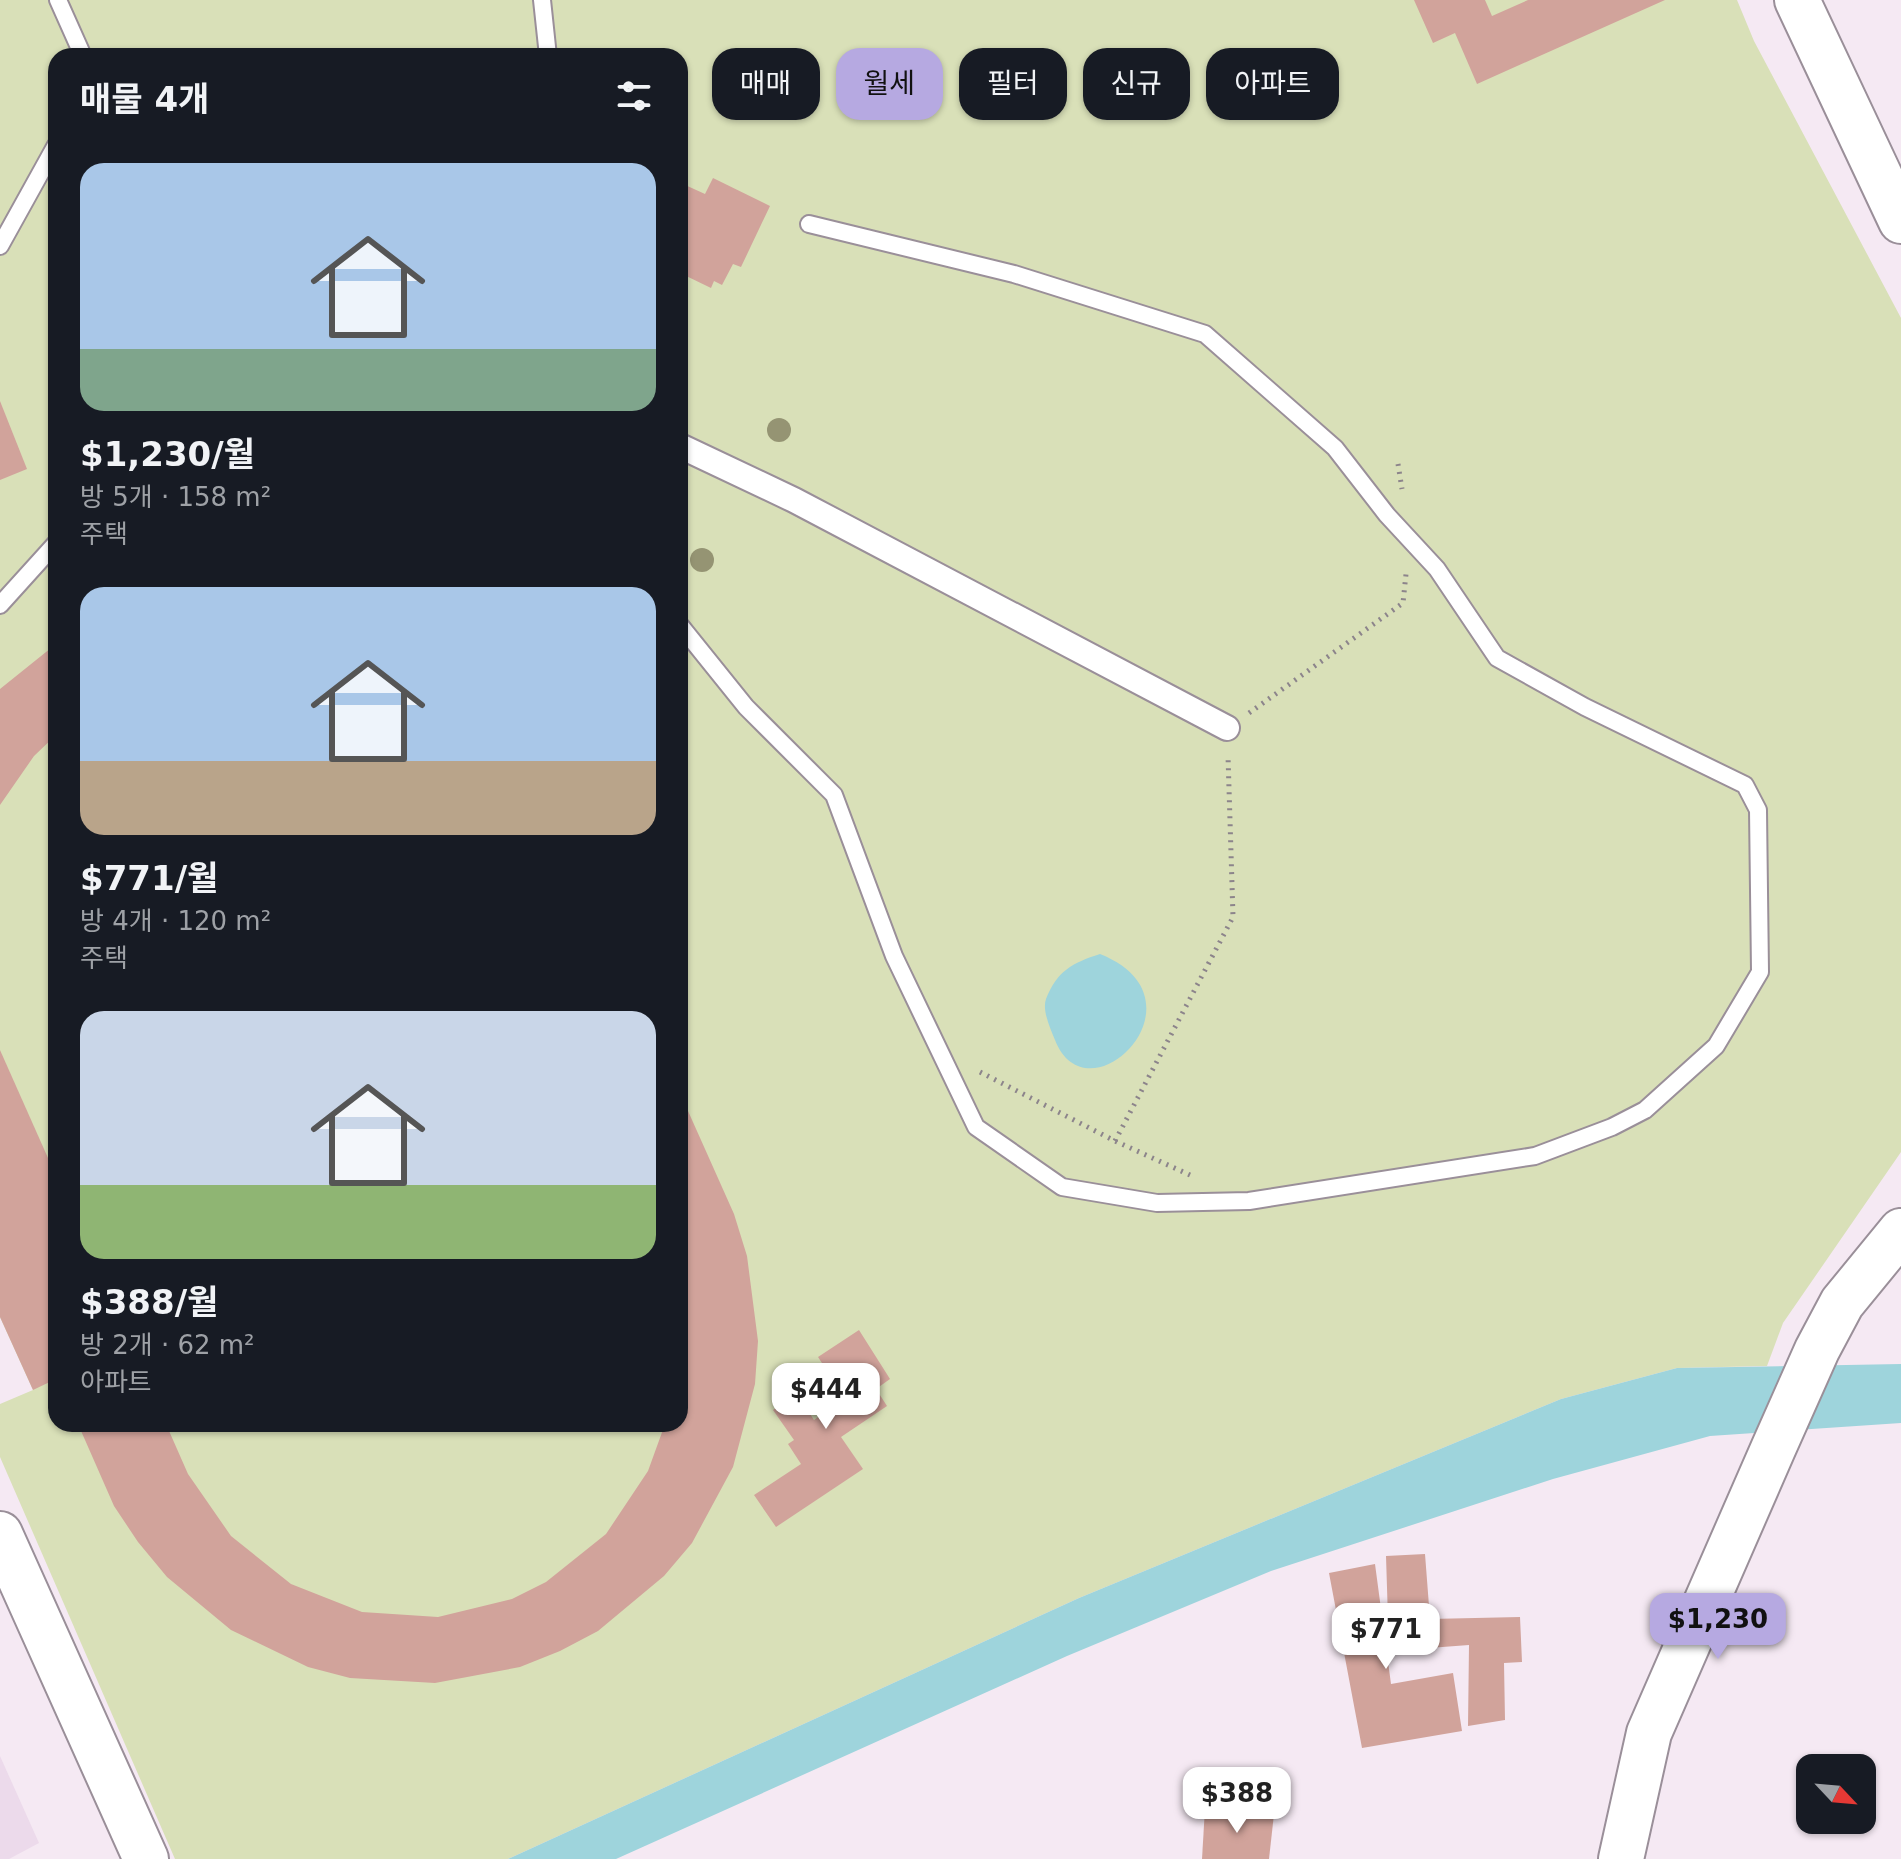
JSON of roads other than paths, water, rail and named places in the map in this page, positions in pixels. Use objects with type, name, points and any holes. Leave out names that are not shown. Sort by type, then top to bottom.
[{"type":"main road","points":[[1797,0],[1901,221]]},
{"type":"main road","points":[[1621,1859],[1649,1733],[1817,1350],[1842,1303],[1901,1231]]},
{"type":"main road","points":[[0,1534],[146,1859]]},
{"type":"street","points":[[688,450],[808,507],[1227,728]]},
{"type":"lane","points":[[58,0],[79,48]]},
{"type":"lane","points":[[542,0],[547,48]]},
{"type":"lane","points":[[0,246],[48,159]]},
{"type":"lane","points":[[688,635],[746,707],[834,795],[894,956],[976,1127],[1062,1187],[1157,1203],[1249,1201],[1535,1156],[1612,1127],[1645,1110],[1716,1046],[1760,972],[1758,810],[1745,785],[1585,707],[1497,658],[1437,569],[1410,536],[1387,515],[1335,448],[1205,334],[1014,274],[809,224]]},
{"type":"lane","points":[[0,605],[48,552]]},
{"type":"water","points":[[1100,954],[1132,974],[1145,998],[1144,1023],[1132,1045],[1114,1062],[1092,1068],[1071,1062],[1055,1040],[1045,1003],[1050,989],[1061,975],[1081,961]]},
{"type":"water","points":[[1901,1364],[1901,1423],[1710,1436],[1553,1479],[1271,1571],[1067,1656],[616,1859],[508,1859],[1079,1598],[1561,1399],[1677,1368]]}]
